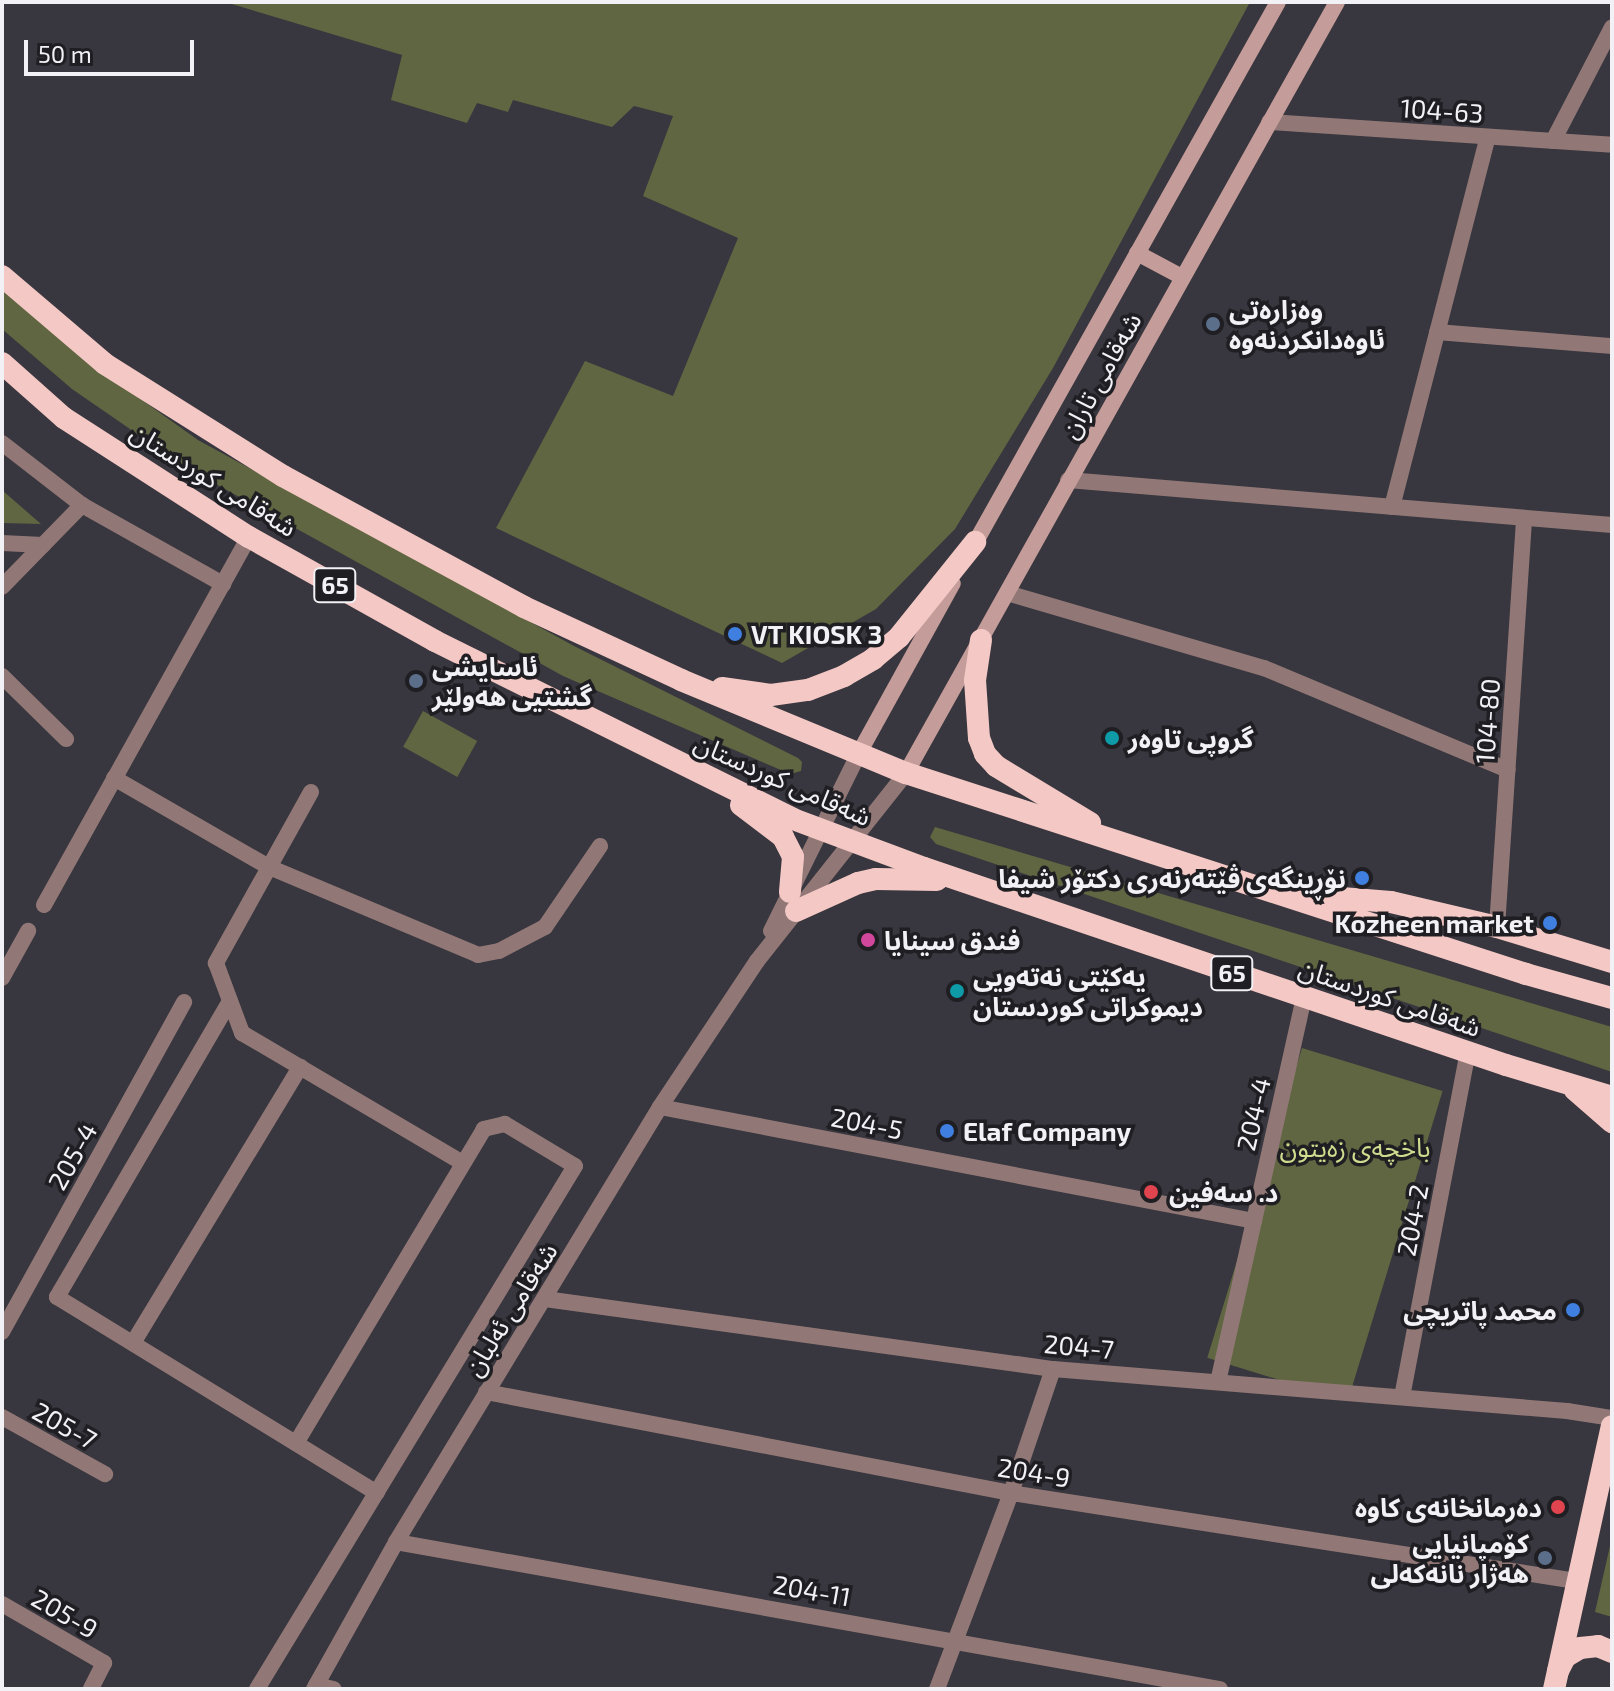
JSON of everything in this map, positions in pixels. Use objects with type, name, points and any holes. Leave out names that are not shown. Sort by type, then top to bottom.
[{"type":"highway","name":"شەقامی کوردستان","points":[[2,276],[105,364],[283,476],[524,607],[681,680],[906,773],[1526,974],[1612,998]]},
{"type":"highway","name":"شەقامی کوردستان","points":[[2,363],[64,418],[249,537],[435,641],[822,831],[1304,997],[1612,1097]]},
{"type":"highway","points":[[681,680],[771,695],[808,690],[844,676],[873,659],[899,637],[975,542]]},
{"type":"highway","points":[[981,640],[975,680],[979,738],[985,754],[996,766],[1122,842]]},
{"type":"highway","points":[[691,769],[783,837],[793,857],[793,901],[876,879],[959,882],[997,893]]},
{"type":"highway","name":"شەقامی کوردستان","points":[[1284,894],[1391,902],[1497,927],[1612,962]]},
{"type":"highway","points":[[1568,1084],[1612,1122]]},
{"type":"highway","points":[[1555,1684],[1612,1426]]},
{"type":"highway","points":[[1555,1684],[1562,1662],[1575,1650],[1592,1646],[1612,1652]]},
{"type":"main road","name":"شەقامی تاران","points":[[858,755],[1278,2]]},
{"type":"main road","name":"شەقامی تاران","points":[[906,773],[1337,2]]},
{"type":"main road","points":[[1137,253],[1182,277]]},
{"type":"street","points":[[1553,141],[1612,27]]},
{"type":"street","name":"104-63","points":[[1269,122],[1612,145]]},
{"type":"street","points":[[1392,507],[1488,137]]},
{"type":"street","points":[[1437,332],[1612,346]]},
{"type":"street","points":[[2,443],[82,505],[223,584]]},
{"type":"street","points":[[1068,480],[1612,525]]},
{"type":"street","points":[[2,587],[82,505]]},
{"type":"street","name":"104-80","points":[[1497,927],[1524,518]]},
{"type":"street","points":[[44,905],[249,537]]},
{"type":"street","points":[[2,543],[43,545]]},
{"type":"street","points":[[1007,593],[1264,668],[1508,770]]},
{"type":"street","points":[[2,676],[66,739]]},
{"type":"street","name":"شەقامی ئەلبان","points":[[315,1687],[396,1542],[486,1392],[660,1107],[793,901],[858,755]]},
{"type":"street","name":"شەقامی ئەلبان","points":[[793,901],[854,843],[906,773]]},
{"type":"street","points":[[114,778],[269,867],[478,955],[499,951],[545,927],[600,846]]},
{"type":"street","points":[[311,792],[216,963],[242,1033],[463,1163]]},
{"type":"street","points":[[2,978],[28,931]]},
{"type":"street","name":"204-4","points":[[1218,1382],[1304,997]]},
{"type":"street","points":[[230,1001],[57,1297],[377,1493]]},
{"type":"street","name":"205-4","points":[[2,1332],[184,1002]]},
{"type":"street","name":"204-2","points":[[1402,1397],[1468,1052]]},
{"type":"street","points":[[133,1343],[300,1067]]},
{"type":"street","name":"204-5","points":[[660,1107],[1254,1221]]},
{"type":"street","points":[[257,1689],[575,1166],[505,1124],[484,1129],[296,1443]]},
{"type":"street","name":"204-7","points":[[545,1299],[1053,1369],[1402,1397],[1612,1418]]},
{"type":"street","points":[[937,1689],[1011,1493],[1053,1369]]},
{"type":"street","name":"204-9","points":[[486,1392],[1011,1493],[1576,1581]]},
{"type":"street","name":"205-7","points":[[2,1417],[105,1474]]},
{"type":"street","name":"204-11","points":[[396,1542],[1220,1689]]},
{"type":"street","name":"205-9","points":[[2,1604],[104,1663],[91,1689]]},
{"type":"street","points":[[315,1687],[334,1689]]},
{"type":"green space","points":[[225,2],[1250,2],[1053,368],[955,529],[876,609],[782,663],[496,528],[585,361],[673,396],[738,238],[643,196],[673,116],[634,106],[612,127],[513,100],[508,112],[477,103],[467,123],[391,100],[402,55]]},
{"type":"green space","points":[[2,288],[93,365],[198,440],[574,646],[798,758],[802,762],[801,771],[790,774],[563,676],[185,467],[72,389],[2,329]]},
{"type":"green space","points":[[2,490],[41,524],[2,523]]},
{"type":"green space","points":[[423,711],[477,741],[457,777],[403,747]]},
{"type":"green space","points":[[935,827],[1612,1027],[1612,1072],[936,844],[930,837]]},
{"type":"green space","name":"باخچەی زەیتون","points":[[1302,1048],[1443,1091],[1348,1401],[1207,1358]]},
{"type":"green space","points":[[1612,1537],[1612,1617],[1595,1612]]},
{"type":"place","name":"وەزارەتی ئاوەدانکردنەوە","points":[[1213,324]]},
{"type":"place","name":"VT KIOSK 3","points":[[735,634]]},
{"type":"place","name":"ئاسایشی گشتیی هەولێر","points":[[416,681]]},
{"type":"place","name":"گروپی تاوەر","points":[[1112,738]]},
{"type":"place","name":"نۆڕینگەی ڤێتەرنەری دکتۆر شیفا","points":[[1362,878]]},
{"type":"place","name":"Kozheen market","points":[[1550,923]]},
{"type":"place","name":"فندق سينايا","points":[[868,940]]},
{"type":"place","name":"یه‌كێتی نه‌ته‌ویی دیموكراتی كوردستان","points":[[957,991]]},
{"type":"place","name":"Elaf Company","points":[[947,1131]]},
{"type":"place","name":"د. سەفین","points":[[1151,1192]]},
{"type":"place","name":"محمد پاتریچی","points":[[1573,1310]]},
{"type":"place","name":"دەرمانخانەی کاوە","points":[[1558,1507]]},
{"type":"place","name":"كۆمپانیایی هه‌ژار نانه‌كه‌لی","points":[[1545,1558]]}]
